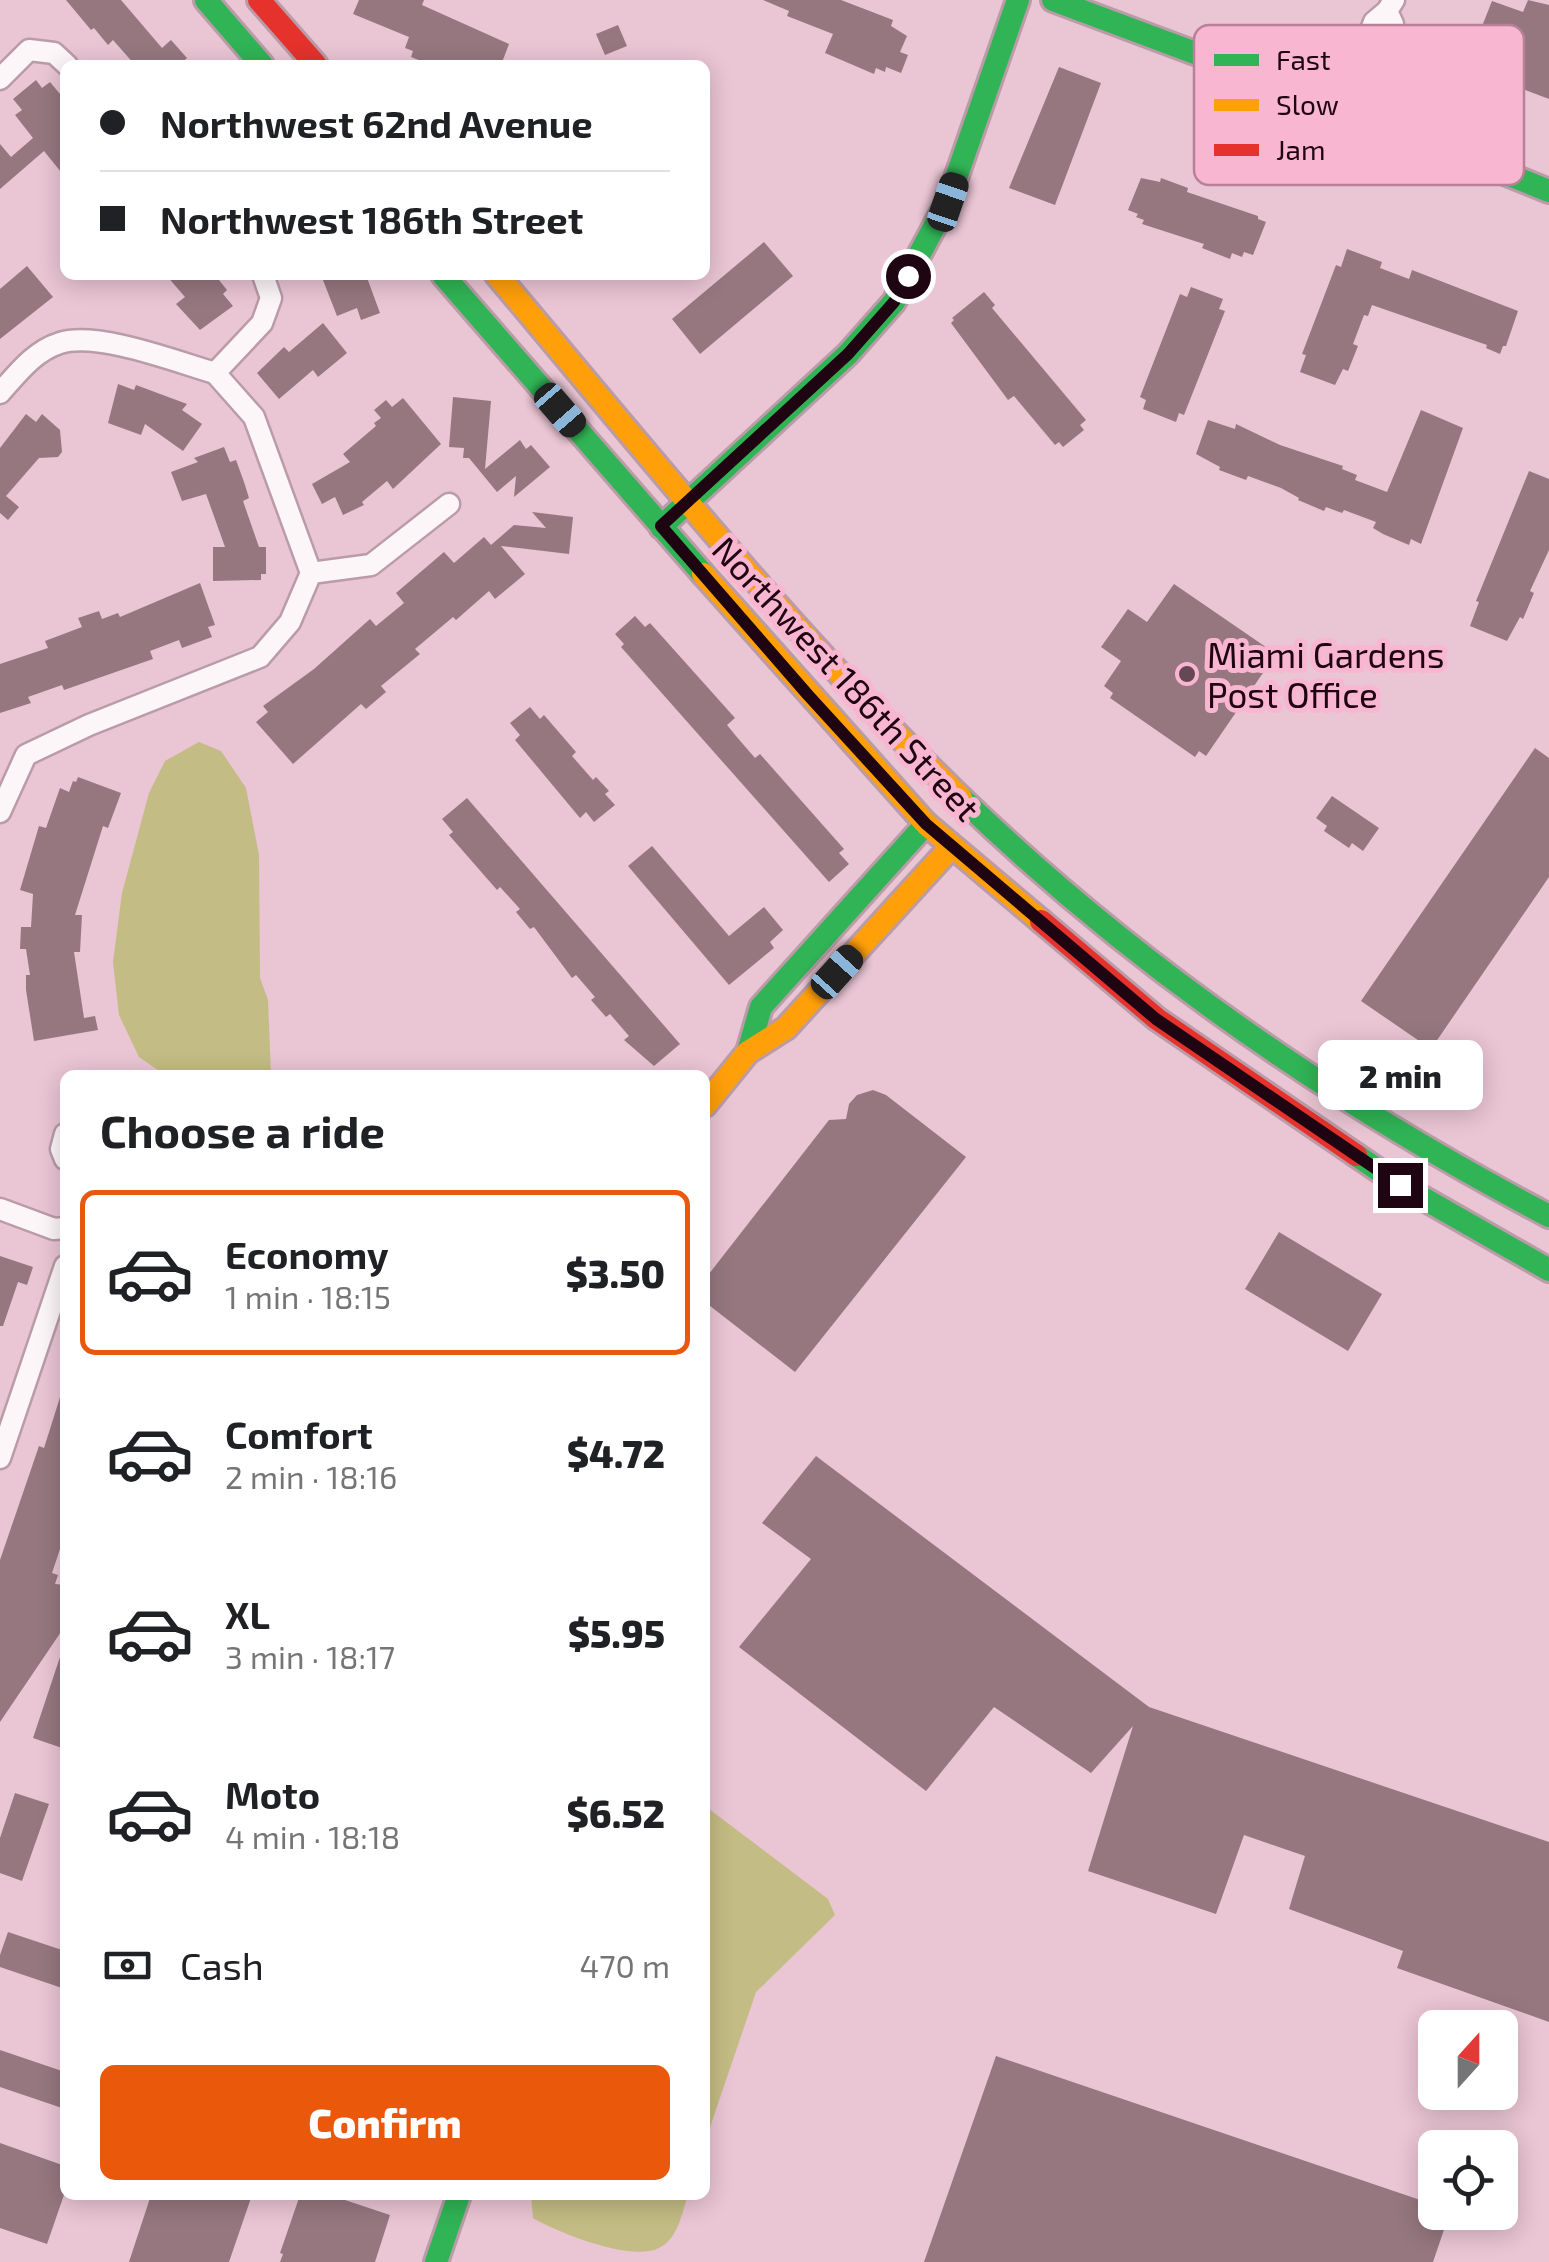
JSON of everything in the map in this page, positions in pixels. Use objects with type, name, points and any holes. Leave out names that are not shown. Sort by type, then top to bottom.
[{"type":"main road","points":[[259,0],[312,60]]},
{"type":"main road","points":[[661,526],[848,354],[894,302],[948,202],[1018,0]]},
{"type":"main road","points":[[1053,0],[1194,53]]},
{"type":"main road","points":[[210,1],[258,60]]},
{"type":"main road","points":[[1524,181],[1549,191]]},
{"type":"main road","name":"Northwest 186th Street","points":[[448,280],[926,824],[1156,1019],[1400,1185],[1549,1270]]},
{"type":"main road","name":"Northwest 186th Street","points":[[500,280],[815,646],[926,765],[1058,888],[1178,986],[1412,1140],[1549,1216]]},
{"type":"main road","points":[[899,794],[959,814],[981,816]]},
{"type":"main road","points":[[748,1052],[761,1007],[926,824],[1016,848]]},
{"type":"main road","points":[[710,1099],[748,1052],[786,1028],[952,846]]},
{"type":"main road","points":[[1289,1109],[1298,1097],[1313,1097],[1480,1198],[1511,1196]]},
{"type":"main road","points":[[436,2262],[456,2200]]},
{"type":"street","points":[[0,79],[30,50],[54,53],[61,60]]},
{"type":"street","points":[[215,373],[262,323],[272,298],[264,280]]},
{"type":"street","points":[[0,393],[30,360],[62,342],[105,342],[215,373],[254,417],[311,572],[290,622],[260,657],[89,726],[26,756],[0,812]]},
{"type":"street","points":[[311,572],[371,564],[449,504]]},
{"type":"street","points":[[0,1209],[60,1228]]},
{"type":"street","points":[[0,1458],[60,1281]]},
{"type":"shaded area","points":[[199,742],[221,751],[246,788],[259,855],[260,978],[268,1000],[271,1070],[158,1070],[139,1057],[119,1015],[113,962],[122,893],[149,793],[165,761]]},
{"type":"shaded area","points":[[710,1810],[828,1899],[835,1915],[756,1992],[710,2127]]},
{"type":"shaded area","points":[[531,2200],[686,2200],[671,2238],[659,2248],[647,2251],[595,2244],[533,2218]]},
{"type":"building","points":[[66,0],[121,0],[162,48],[171,40],[187,58],[131,60],[113,40],[108,45],[94,28],[91,30]]},
{"type":"building","points":[[359,0],[424,0],[422,5],[509,44],[503,60],[418,60],[411,57],[413,51],[405,48],[409,37],[353,14]]},
{"type":"building","points":[[763,0],[841,0],[893,20],[891,26],[907,36],[900,52],[908,55],[901,73],[886,67],[885,72],[876,68],[874,74],[825,53],[833,34],[787,16],[789,11]]},
{"type":"building","points":[[1528,0],[1549,5],[1549,99],[1524,90],[1524,25],[1482,25],[1492,1],[1523,12]]},
{"type":"building","points":[[618,25],[627,46],[605,55],[596,34]]},
{"type":"building","points":[[1059,67],[1101,83],[1055,205],[1009,188]]},
{"type":"building","points":[[36,80],[42,88],[50,82],[60,94],[60,171],[44,151],[0,189],[0,144],[11,157],[33,138],[15,115],[22,110],[13,99]]},
{"type":"building","points":[[1141,178],[1160,182],[1161,178],[1188,188],[1187,192],[1258,216],[1266,222],[1253,255],[1244,252],[1242,257],[1232,253],[1230,259],[1202,248],[1204,244],[1142,224],[1144,220],[1136,217],[1138,214],[1128,210]]},
{"type":"building","points":[[764,242],[793,276],[700,354],[672,319]]},
{"type":"building","points":[[1347,249],[1382,262],[1380,268],[1409,279],[1412,270],[1518,311],[1506,346],[1500,354],[1486,348],[1487,345],[1372,305],[1353,344],[1358,346],[1348,371],[1343,369],[1335,385],[1300,372],[1306,355],[1302,354],[1336,265],[1341,267]]},
{"type":"building","points":[[27,266],[53,297],[0,339],[0,289]]},
{"type":"building","points":[[170,280],[219,280],[227,290],[223,294],[233,306],[200,330],[176,304],[185,297]]},
{"type":"building","points":[[323,280],[368,280],[380,313],[361,320],[357,308],[337,316]]},
{"type":"building","points":[[1191,287],[1223,299],[1219,309],[1225,311],[1184,415],[1179,413],[1176,422],[1143,409],[1146,400],[1140,397],[1180,294],[1187,297]]},
{"type":"building","points":[[984,292],[995,305],[992,308],[1086,420],[1080,425],[1084,430],[1063,447],[1059,442],[1055,445],[1014,396],[1008,400],[951,323]]},
{"type":"building","points":[[323,323],[347,353],[318,377],[313,370],[279,399],[257,373],[284,347],[289,352]]},
{"type":"building","points":[[118,384],[134,390],[136,385],[187,404],[182,410],[202,424],[183,451],[145,424],[141,435],[108,423]]},
{"type":"building","points":[[453,397],[491,401],[485,469],[520,440],[526,449],[531,445],[550,467],[514,497],[516,476],[497,492],[469,458],[463,458],[464,448],[449,447]]},
{"type":"building","points":[[403,398],[441,444],[393,489],[387,481],[362,502],[364,505],[343,515],[335,497],[322,504],[312,484],[350,462],[343,454],[381,418],[374,410],[386,400],[392,407]]},
{"type":"building","points":[[1421,410],[1463,428],[1421,544],[1411,539],[1409,545],[1383,534],[1373,528],[1376,522],[1344,510],[1342,513],[1326,507],[1324,511],[1281,488],[1219,470],[1220,467],[1196,454],[1208,420],[1235,429],[1236,424],[1280,445],[1343,466],[1342,469],[1357,475],[1355,480],[1387,492]]},
{"type":"building","points":[[26,414],[36,422],[42,414],[60,430],[62,452],[58,457],[39,458],[6,496],[19,507],[8,520],[0,513],[0,448]]},
{"type":"building","points":[[224,447],[230,462],[236,460],[244,482],[249,498],[243,501],[259,547],[266,547],[266,574],[261,574],[261,580],[213,581],[213,547],[225,547],[206,494],[182,501],[171,472]]},
{"type":"building","points":[[1529,471],[1549,479],[1549,550],[1530,591],[1534,593],[1523,619],[1520,617],[1507,641],[1470,626],[1479,602],[1476,601]]},
{"type":"building","points":[[532,512],[573,517],[569,554],[501,546],[525,574],[495,599],[489,591],[456,620],[453,617],[415,649],[420,654],[381,686],[386,692],[366,709],[361,704],[293,764],[256,722],[268,712],[263,706],[314,669],[370,619],[376,626],[404,603],[396,593],[444,552],[454,563],[484,537],[491,545],[514,525],[546,528]]},
{"type":"building","points":[[200,583],[215,625],[208,627],[212,637],[182,648],[179,640],[150,651],[153,659],[64,690],[62,685],[28,697],[31,703],[0,713],[0,664],[48,648],[45,641],[82,627],[78,618],[99,611],[102,619],[118,613],[120,617]]},
{"type":"building","name":"Miami Gardens Post Office","points":[[1174,584],[1276,654],[1206,756],[1199,751],[1195,757],[1110,698],[1113,693],[1104,686],[1121,661],[1101,647],[1128,609],[1147,622]]},
{"type":"building","points":[[635,616],[645,627],[650,623],[735,718],[727,725],[736,736],[755,758],[760,754],[844,849],[839,853],[849,864],[829,882],[621,647],[624,644],[615,634]]},
{"type":"building","points":[[530,707],[540,719],[544,715],[576,752],[572,756],[593,780],[596,777],[609,791],[605,794],[615,805],[594,822],[586,812],[580,818],[515,740],[520,735],[510,723]]},
{"type":"building","points":[[1535,748],[1549,758],[1549,877],[1431,1049],[1361,1001]]},
{"type":"building","points":[[78,777],[121,793],[108,828],[103,826],[75,915],[82,915],[80,952],[74,952],[84,1018],[95,1016],[98,1030],[34,1041],[26,990],[26,975],[30,975],[26,949],[20,949],[21,927],[31,927],[33,894],[20,890],[39,826],[46,828],[60,788],[69,792]]},
{"type":"building","points":[[1332,796],[1379,828],[1363,851],[1352,843],[1349,848],[1324,831],[1327,826],[1316,818]]},
{"type":"building","points":[[467,798],[680,1044],[654,1066],[624,1040],[629,1036],[610,1014],[606,1017],[591,1000],[595,997],[576,975],[572,978],[534,927],[530,929],[516,912],[520,909],[500,887],[497,890],[449,835],[453,832],[442,819]]},
{"type":"building","points":[[652,846],[729,936],[764,907],[783,930],[770,942],[774,948],[729,985],[628,866]]},
{"type":"building","points":[[873,1090],[886,1095],[966,1157],[795,1372],[710,1306],[710,1273],[829,1120],[846,1119],[849,1104],[857,1095]]},
{"type":"building","points":[[1279,1232],[1382,1294],[1348,1351],[1245,1289]]},
{"type":"building","points":[[0,1256],[33,1267],[27,1285],[18,1282],[3,1326],[0,1326]]},
{"type":"building","points":[[60,1397],[60,1549],[52,1573],[58,1575],[55,1584],[60,1584],[60,1633],[0,1722],[0,1560],[39,1446],[44,1448]]},
{"type":"building","points":[[816,1456],[1149,1707],[1549,1842],[1549,2022],[1397,1968],[1403,1951],[1289,1909],[1305,1856],[1244,1835],[1216,1914],[1088,1871],[1133,1726],[1091,1773],[994,1707],[926,1791],[739,1647],[811,1559],[762,1523]]},
{"type":"building","points":[[60,1657],[60,1747],[33,1738]]},
{"type":"building","points":[[15,1793],[49,1804],[22,1881],[0,1873],[0,1838]]},
{"type":"building","points":[[8,1932],[60,1949],[60,1987],[0,1967]]},
{"type":"building","points":[[0,2050],[60,2070],[60,2107],[0,2087]]},
{"type":"building","points":[[996,2056],[1418,2199],[1418,2230],[1444,2230],[1433,2262],[924,2262]]},
{"type":"building","points":[[0,2143],[60,2164],[62,2200],[47,2244],[0,2228]]},
{"type":"building","points":[[149,2200],[250,2200],[229,2262],[129,2262]]},
{"type":"building","points":[[298,2200],[345,2200],[390,2215],[375,2262],[280,2262]]},
{"type":"traffic: fast","points":[[206,0],[258,60]]},
{"type":"traffic: fast","points":[[661,527],[848,354],[894,302],[948,201],[1018,0]]},
{"type":"traffic: fast","points":[[1053,0],[1194,53]]},
{"type":"traffic: fast","points":[[1524,181],[1549,191]]},
{"type":"traffic: fast","points":[[447,280],[703,574]]},
{"type":"traffic: fast","points":[[961,798],[1096,919],[1240,1028],[1391,1127],[1549,1216]]},
{"type":"traffic: fast","points":[[748,1052],[761,1007],[926,824]]},
{"type":"traffic: fast","points":[[1356,1155],[1400,1185],[1549,1270]]},
{"type":"traffic: fast","points":[[436,2262],[457,2200]]},
{"type":"traffic: slow","points":[[501,280],[780,608],[961,798]]},
{"type":"traffic: slow","points":[[703,574],[926,824],[1041,921]]},
{"type":"traffic: slow","points":[[710,1099],[748,1052],[786,1028],[952,846]]},
{"type":"traffic: jam","points":[[259,0],[312,60]]},
{"type":"traffic: jam","points":[[1041,921],[1157,1019],[1356,1155]]},
{"type":"place","name":"Miami Gardens Post Office","points":[[1187,674]]},
{"type":"route","points":[[908,276],[894,302],[848,354],[661,526],[926,824],[1156,1019],[1400,1185]]}]
